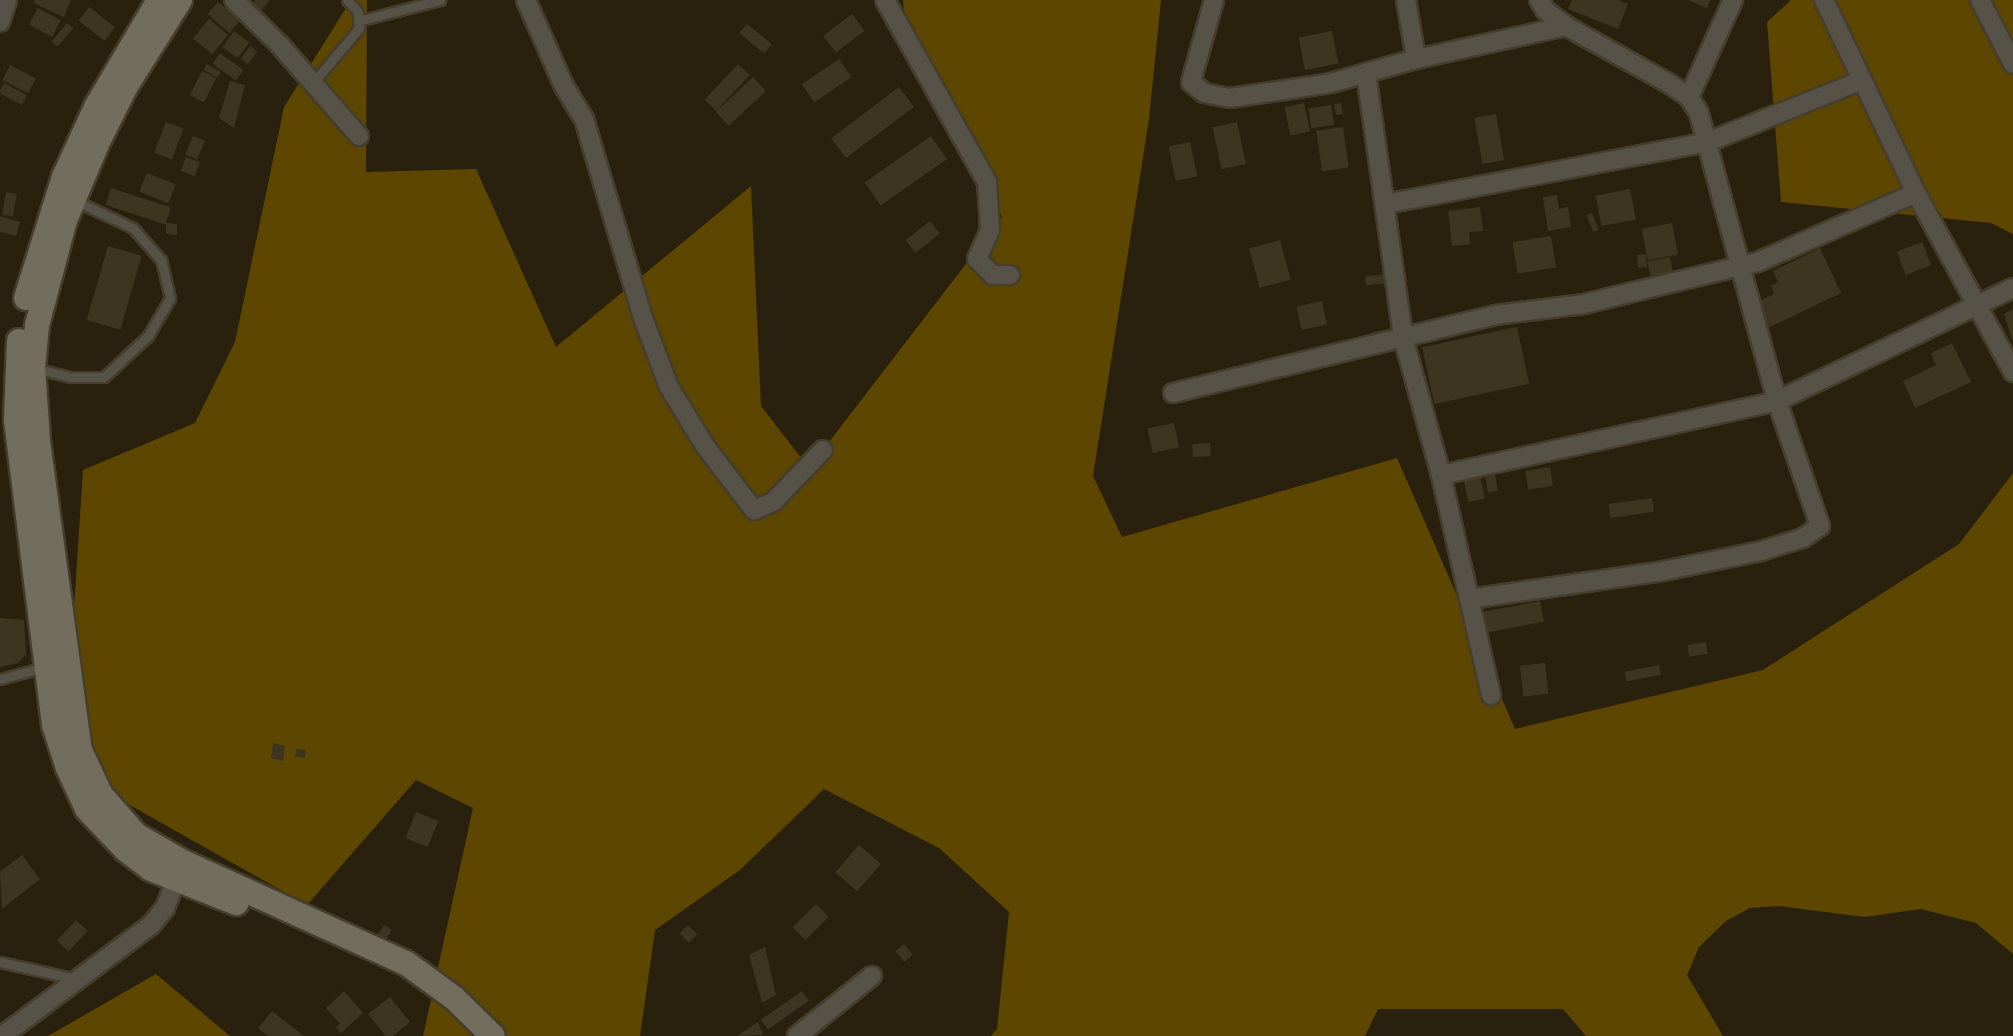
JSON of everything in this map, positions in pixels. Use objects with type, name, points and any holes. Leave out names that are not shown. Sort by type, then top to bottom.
[{"type":"street","points":[[0,22],[7,0]]},
{"type":"street","points":[[159,0],[96,107],[64,177],[36,257],[19,342],[8,419],[59,745],[87,809],[126,850],[151,869],[180,871],[406,963],[454,998],[493,1036]]},
{"type":"street","points":[[180,0],[126,86],[74,200],[46,283],[33,367],[60,624],[80,750],[117,818],[180,871],[387,970],[425,995],[471,1036]]},
{"type":"street","points":[[234,0],[359,136]]},
{"type":"street","points":[[526,0],[564,86],[584,119],[643,318],[669,387],[705,446],[754,510],[773,502],[823,450]]},
{"type":"street","points":[[885,0],[987,181],[990,230],[977,258],[993,275],[1010,275]]},
{"type":"street","points":[[1214,0],[1191,82],[1204,93],[1230,98],[1331,83],[1416,59],[1566,26]]},
{"type":"street","points":[[1406,0],[1416,59]]},
{"type":"street","points":[[1469,599],[1663,571],[1803,538],[1820,526],[1818,512],[1777,401],[1708,142],[1689,97],[1566,26],[1546,11],[1539,0]]},
{"type":"street","points":[[1689,97],[1733,0]]},
{"type":"street","points":[[1824,0],[1916,194],[1973,304],[2013,372]]},
{"type":"street","points":[[1980,0],[2013,64]]},
{"type":"street","points":[[1366,73],[1403,337],[1441,475],[1490,695]]},
{"type":"street","points":[[1386,204],[1708,142],[1862,80]]},
{"type":"street","points":[[1173,393],[1527,308],[1584,304],[1740,266],[1809,242],[1916,194]]},
{"type":"street","points":[[1441,475],[1777,401],[1973,304],[2013,288]]},
{"type":"street","points":[[2,1036],[152,924],[180,871]]},
{"type":"street","points":[[797,1036],[872,976]]},
{"type":"lane","points":[[313,83],[359,27],[358,12],[347,0]]},
{"type":"lane","points":[[359,21],[440,0]]},
{"type":"lane","points":[[33,367],[71,377],[104,377],[148,336],[170,298],[161,260],[133,228],[74,200]]},
{"type":"lane","points":[[0,680],[47,667]]},
{"type":"lane","points":[[0,962],[76,979]]},
{"type":"shaded area","points":[[351,0],[367,0],[366,172],[476,169],[556,347],[751,186],[761,406],[809,468],[1002,217],[904,13],[903,0],[1161,0],[1149,119],[1093,476],[1122,537],[1397,458],[1515,729],[1763,670],[1959,544],[2013,473],[2013,954],[1976,923],[1921,909],[1864,917],[1779,906],[1750,908],[1726,921],[1699,947],[1687,975],[1723,1036],[1586,1036],[1563,1009],[1378,1009],[1365,1036],[991,1036],[997,1029],[1009,912],[939,848],[824,789],[740,870],[655,930],[640,1036],[423,1036],[473,808],[416,780],[307,905],[112,795],[68,700],[83,470],[195,423],[235,342],[284,107]]},
{"type":"shaded area","points":[[1791,0],[2013,0],[2013,234],[1991,223],[1781,202],[1767,22]]},
{"type":"shaded area","points":[[156,974],[230,1036],[48,1036]]},
{"type":"building","points":[[35,0],[71,0],[64,17],[33,3]]},
{"type":"building","points":[[255,0],[270,0],[257,16],[248,8]]},
{"type":"building","points":[[1572,0],[1618,0],[1628,4],[1618,29],[1568,9]]},
{"type":"building","points":[[1688,0],[1710,0],[1707,8]]},
{"type":"building","points":[[218,2],[240,21],[229,33],[208,14]]},
{"type":"building","points":[[89,7],[115,27],[105,41],[79,20]]},
{"type":"building","points":[[38,8],[61,20],[52,37],[29,25]]},
{"type":"building","points":[[852,14],[865,31],[836,52],[823,36]]},
{"type":"building","points":[[209,19],[228,35],[212,54],[193,38]]},
{"type":"building","points":[[67,23],[73,28],[58,47],[52,41]]},
{"type":"building","points":[[747,24],[772,44],[764,53],[739,33]]},
{"type":"building","points":[[234,31],[249,42],[238,58],[222,47]]},
{"type":"building","points":[[1332,31],[1338,63],[1305,70],[1299,37]]},
{"type":"building","points":[[250,46],[257,51],[248,64],[241,59]]},
{"type":"building","points":[[220,53],[243,70],[236,81],[212,64]]},
{"type":"building","points":[[839,59],[851,77],[814,102],[802,84]]},
{"type":"building","points":[[207,64],[221,72],[217,78],[204,70]]},
{"type":"building","points":[[738,64],[750,75],[716,111],[705,100]]},
{"type":"building","points":[[10,65],[36,78],[28,93],[2,80]]},
{"type":"building","points":[[202,71],[216,78],[204,102],[190,95]]},
{"type":"building","points":[[753,77],[766,91],[729,126],[716,112]]},
{"type":"building","points":[[230,81],[245,85],[234,128],[219,118]]},
{"type":"building","points":[[4,83],[27,95],[22,105],[0,93]]},
{"type":"building","points":[[899,87],[914,107],[846,158],[831,138]]},
{"type":"building","points":[[1304,103],[1310,131],[1290,136],[1284,107]]},
{"type":"building","points":[[1341,103],[1343,114],[1336,115],[1334,104]]},
{"type":"building","points":[[1331,105],[1334,125],[1311,128],[1308,109]]},
{"type":"building","points":[[1496,114],[1504,160],[1482,164],[1474,118]]},
{"type":"building","points":[[166,122],[184,129],[172,160],[154,153]]},
{"type":"building","points":[[1237,122],[1246,164],[1221,169],[1213,127]]},
{"type":"building","points":[[1343,127],[1349,168],[1322,171],[1316,131]]},
{"type":"building","points":[[193,136],[205,141],[197,159],[185,154]]},
{"type":"building","points":[[931,136],[947,159],[881,205],[865,182]]},
{"type":"building","points":[[1190,142],[1197,176],[1176,181],[1168,147]]},
{"type":"building","points":[[186,157],[200,162],[195,176],[181,171]]},
{"type":"building","points":[[147,173],[176,185],[168,203],[140,192]]},
{"type":"building","points":[[111,188],[171,207],[165,225],[105,205]]},
{"type":"building","points":[[1630,189],[1636,219],[1602,226],[1596,196]]},
{"type":"building","points":[[6,192],[17,194],[13,217],[2,215]]},
{"type":"building","points":[[1557,195],[1559,209],[1568,207],[1571,227],[1548,231],[1543,197]]},
{"type":"building","points":[[1480,207],[1483,231],[1469,232],[1470,244],[1452,246],[1448,211]]},
{"type":"building","points":[[1592,213],[1599,230],[1593,232],[1586,215]]},
{"type":"building","points":[[0,216],[20,222],[16,236],[0,232]]},
{"type":"building","points":[[930,221],[940,234],[915,253],[906,240]]},
{"type":"building","points":[[166,223],[177,224],[177,235],[166,234]]},
{"type":"building","points":[[1672,223],[1678,254],[1648,260],[1642,229]]},
{"type":"building","points":[[1551,236],[1556,268],[1517,274],[1512,242]]},
{"type":"building","points":[[1280,240],[1291,280],[1260,288],[1249,248]]},
{"type":"building","points":[[1922,242],[1931,265],[1906,275],[1897,252]]},
{"type":"building","points":[[108,246],[142,256],[120,330],[87,320]]},
{"type":"building","points":[[1820,248],[1841,293],[1766,329],[1754,303],[1774,294],[1771,286],[1778,282],[1773,271]]},
{"type":"building","points":[[1646,254],[1647,267],[1638,268],[1637,255]]},
{"type":"building","points":[[1670,257],[1673,272],[1650,276],[1647,261]]},
{"type":"building","points":[[1388,274],[1389,283],[1366,285],[1365,276]]},
{"type":"building","points":[[1322,301],[1327,324],[1302,330],[1297,306]]},
{"type":"building","points":[[2013,309],[2013,340],[2012,340],[2004,314]]},
{"type":"building","points":[[1517,327],[1529,384],[1434,404],[1422,347]]},
{"type":"building","points":[[1952,343],[1971,382],[1915,408],[1903,381],[1936,365],[1931,353]]},
{"type":"building","points":[[1174,423],[1179,447],[1153,453],[1148,429]]},
{"type":"building","points":[[1210,443],[1211,456],[1193,457],[1192,444]]},
{"type":"building","points":[[1550,467],[1553,486],[1528,490],[1525,471]]},
{"type":"building","points":[[1494,469],[1498,491],[1488,492],[1484,471]]},
{"type":"building","points":[[1480,475],[1485,498],[1468,502],[1463,479]]},
{"type":"building","points":[[1652,498],[1654,512],[1610,518],[1608,504]]},
{"type":"building","points":[[1540,601],[1544,622],[1487,633],[1483,612]]},
{"type":"building","points":[[0,618],[24,620],[26,654],[18,663],[0,667]]},
{"type":"building","points":[[1706,642],[1708,654],[1689,657],[1687,645]]},
{"type":"building","points":[[1545,663],[1548,694],[1523,696],[1520,666]]},
{"type":"building","points":[[1659,665],[1661,675],[1627,681],[1625,672]]},
{"type":"building","points":[[273,743],[285,746],[283,761],[271,758]]},
{"type":"building","points":[[296,749],[306,750],[305,758],[295,757]]},
{"type":"building","points":[[416,812],[438,821],[428,847],[406,838]]},
{"type":"building","points":[[859,845],[881,864],[857,891],[835,872]]},
{"type":"building","points":[[22,855],[40,879],[2,909],[0,872]]},
{"type":"building","points":[[816,904],[829,917],[805,940],[793,927]]},
{"type":"building","points":[[76,920],[88,931],[69,951],[57,940]]},
{"type":"building","points":[[384,925],[392,930],[385,941],[377,936]]},
{"type":"building","points":[[688,925],[697,934],[689,943],[680,933]]},
{"type":"building","points":[[904,944],[913,955],[904,962],[895,951]]},
{"type":"building","points":[[765,947],[776,995],[762,1003],[749,955]]},
{"type":"building","points":[[344,991],[363,1013],[341,1033],[336,1027],[340,1024],[326,1008]]},
{"type":"building","points":[[802,991],[809,1001],[768,1030],[761,1020]]},
{"type":"building","points":[[390,997],[410,1022],[393,1036],[386,1036],[368,1014]]},
{"type":"building","points":[[272,1011],[304,1036],[268,1036],[258,1028]]},
{"type":"building","points":[[758,1022],[763,1035],[737,1036]]}]
